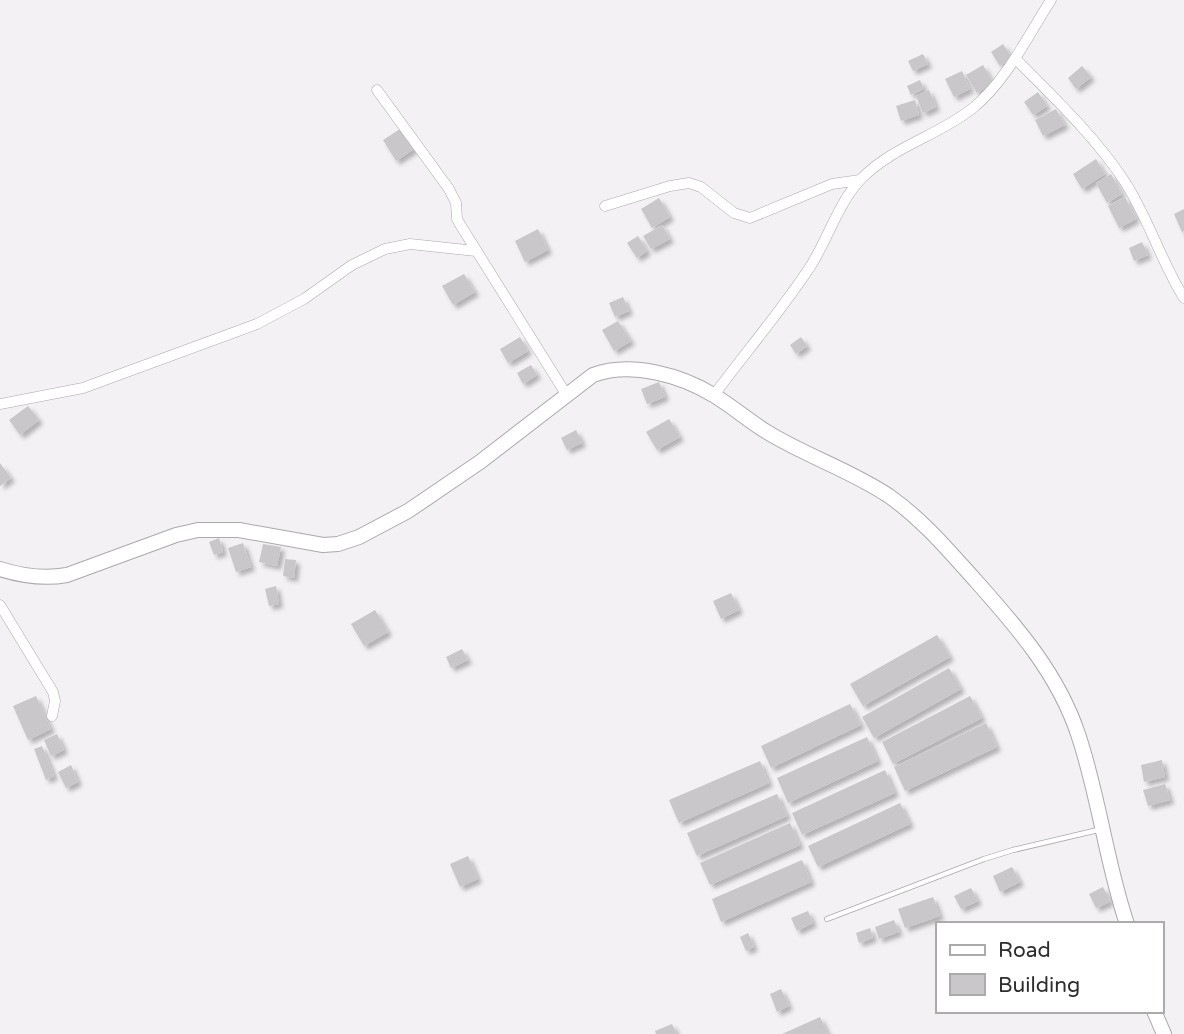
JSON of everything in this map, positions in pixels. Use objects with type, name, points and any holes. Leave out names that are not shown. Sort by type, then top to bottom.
[{"type":"street","points":[[714,395],[808,269],[860,180],[892,153],[972,109],[998,82],[1051,0]]},
{"type":"street","points":[[1015,58],[1087,133],[1123,179],[1141,209],[1166,266],[1184,298]]},
{"type":"street","points":[[377,90],[449,189],[458,208],[459,223],[566,394]]},
{"type":"street","points":[[605,206],[670,186],[689,183],[701,187],[734,213],[750,218],[832,184],[860,180]]},
{"type":"street","points":[[0,404],[83,388],[257,324],[304,299],[352,265],[385,249],[410,244],[476,251]]},
{"type":"street","points":[[0,569],[34,577],[67,575],[176,535],[207,529],[239,530],[323,545],[338,544],[408,512],[480,462],[593,375],[622,370],[652,372],[673,378],[714,395],[781,441],[854,474],[888,496],[915,516],[940,540],[1022,634],[1059,691],[1078,732],[1126,922]]},
{"type":"street","points":[[0,605],[53,692],[55,701],[52,716]]},
{"type":"street","points":[[1155,1013],[1164,1034]]},
{"type":"lane","points":[[827,919],[1013,849],[1102,829]]},
{"type":"building","points":[[1003,44],[1012,58],[1000,66],[991,52]]},
{"type":"building","points":[[923,54],[928,64],[913,71],[908,61]]},
{"type":"building","points":[[983,65],[993,83],[977,93],[966,75]]},
{"type":"building","points":[[1082,66],[1091,77],[1076,89],[1068,78]]},
{"type":"building","points":[[962,71],[970,89],[954,97],[945,79]]},
{"type":"building","points":[[920,80],[924,89],[911,95],[907,86]]},
{"type":"building","points":[[929,90],[936,107],[923,113],[916,96]]},
{"type":"building","points":[[1038,92],[1047,106],[1033,115],[1024,102]]},
{"type":"building","points":[[915,100],[919,115],[901,121],[896,106]]},
{"type":"building","points":[[1056,109],[1065,125],[1043,136],[1035,120]]},
{"type":"building","points":[[400,129],[414,149],[396,161],[383,140]]},
{"type":"building","points":[[1096,159],[1105,174],[1082,189],[1073,174]]},
{"type":"building","points":[[1111,174],[1122,194],[1107,203],[1096,183]]},
{"type":"building","points":[[1125,197],[1136,219],[1119,228],[1108,206]]},
{"type":"building","points":[[659,198],[670,217],[652,228],[641,209]]},
{"type":"building","points":[[1184,209],[1184,231],[1182,232],[1174,214]]},
{"type":"building","points":[[662,225],[670,239],[651,249],[643,236]]},
{"type":"building","points":[[538,229],[548,250],[525,262],[515,241]]},
{"type":"building","points":[[638,236],[647,251],[637,258],[627,243]]},
{"type":"building","points":[[1142,242],[1148,255],[1134,261],[1129,248]]},
{"type":"building","points":[[464,274],[475,292],[453,305],[442,286]]},
{"type":"building","points":[[623,297],[629,311],[615,317],[609,303]]},
{"type":"building","points":[[618,321],[631,341],[614,351],[602,330]]},
{"type":"building","points":[[520,337],[528,351],[508,363],[500,349]]},
{"type":"building","points":[[801,337],[807,346],[796,354],[790,345]]},
{"type":"building","points":[[531,365],[537,375],[523,384],[517,373]]},
{"type":"building","points":[[659,382],[665,397],[647,404],[641,389]]},
{"type":"building","points":[[28,406],[39,420],[20,435],[9,420]]},
{"type":"building","points":[[669,419],[680,437],[657,450],[646,432]]},
{"type":"building","points":[[576,430],[582,443],[567,450],[561,438]]},
{"type":"building","points":[[0,463],[11,478],[0,486]]},
{"type":"building","points":[[219,538],[223,552],[214,555],[209,542]]},
{"type":"building","points":[[243,543],[251,567],[236,572],[228,548]]},
{"type":"building","points":[[263,544],[281,547],[277,566],[259,562]]},
{"type":"building","points":[[285,559],[296,560],[294,578],[283,576]]},
{"type":"building","points":[[276,586],[279,604],[269,606],[265,589]]},
{"type":"building","points":[[731,593],[739,610],[721,619],[713,601]]},
{"type":"building","points":[[375,610],[388,632],[364,646],[351,624]]},
{"type":"building","points":[[937,635],[950,657],[863,706],[850,684]]},
{"type":"building","points":[[462,649],[468,660],[451,668],[446,657]]},
{"type":"building","points":[[949,668],[961,689],[874,738],[862,717]]},
{"type":"building","points":[[36,696],[51,729],[28,740],[13,706]]},
{"type":"building","points":[[970,696],[982,718],[893,764],[882,742]]},
{"type":"building","points":[[850,704],[861,725],[771,768],[761,746]]},
{"type":"building","points":[[986,723],[997,747],[905,791],[894,767]]},
{"type":"building","points":[[57,734],[64,750],[51,756],[44,740]]},
{"type":"building","points":[[867,737],[878,761],[788,803],[777,778]]},
{"type":"building","points":[[42,746],[54,776],[46,780],[34,749]]},
{"type":"building","points":[[1162,760],[1165,777],[1144,782],[1141,765]]},
{"type":"building","points":[[760,761],[769,783],[679,823],[669,800]]},
{"type":"building","points":[[71,765],[78,782],[66,788],[58,772]]},
{"type":"building","points":[[885,770],[895,793],[802,835],[792,813]]},
{"type":"building","points":[[1165,784],[1170,800],[1148,806],[1143,790]]},
{"type":"building","points":[[777,794],[787,816],[697,856],[687,833]]},
{"type":"building","points":[[900,803],[910,824],[818,867],[808,846]]},
{"type":"building","points":[[790,823],[800,845],[710,885],[700,863]]},
{"type":"building","points":[[468,856],[478,879],[460,887],[450,864]]},
{"type":"building","points":[[802,860],[811,882],[721,922],[712,899]]},
{"type":"building","points":[[1012,867],[1020,882],[1000,892],[993,876]]},
{"type":"building","points":[[1103,887],[1110,902],[1096,908],[1089,894]]},
{"type":"building","points":[[971,888],[978,901],[961,909],[954,896]]},
{"type":"building","points":[[933,897],[940,916],[905,928],[898,909]]},
{"type":"building","points":[[808,911],[813,923],[797,931],[791,918]]},
{"type":"building","points":[[894,920],[899,932],[879,939],[875,927]]},
{"type":"building","points":[[870,928],[873,938],[859,943],[856,933]]},
{"type":"building","points":[[748,933],[754,947],[746,951],[740,937]]},
{"type":"building","points":[[781,989],[789,1006],[777,1012],[770,994]]},
{"type":"building","points":[[820,1017],[828,1034],[782,1034]]},
{"type":"building","points":[[672,1024],[677,1034],[656,1034],[655,1031]]}]
